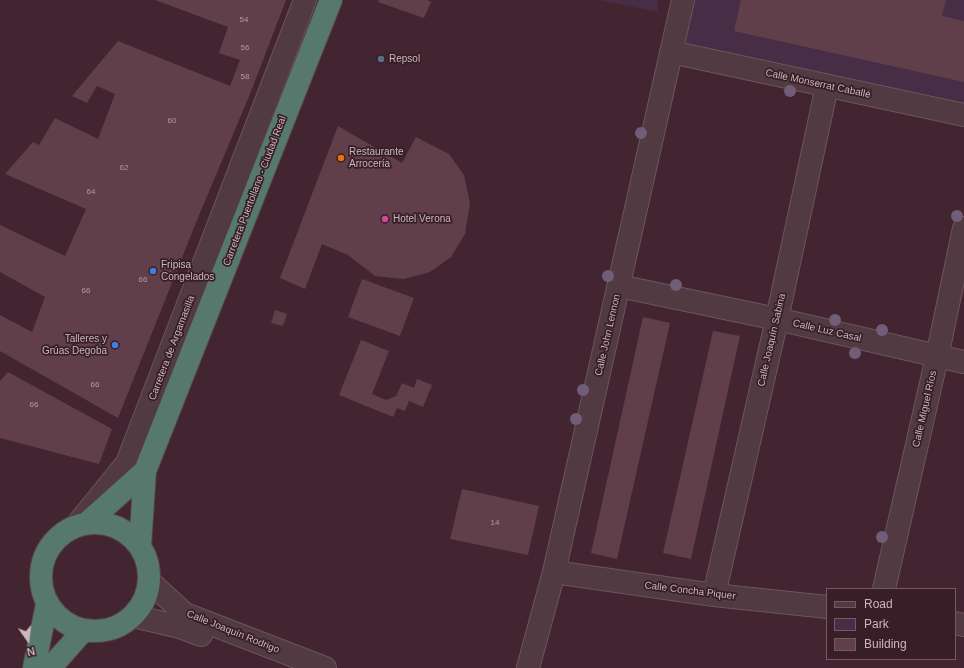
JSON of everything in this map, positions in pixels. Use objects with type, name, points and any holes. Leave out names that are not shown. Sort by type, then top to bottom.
[{"type":"highway","name":"Carretera Puertollano - Ciudad Real","points":[[140,546],[145,471],[331,0]]},
{"type":"highway","name":"Carretera Puertollano - Ciudad Real","points":[[81,525],[145,471]]},
{"type":"highway","points":[[99,522],[117,527],[132,536],[140,546],[146,557],[150,570],[150,582],[147,595],[141,606],[124,624],[113,629],[101,631],[84,630],[73,627],[62,621],[54,613],[43,593],[41,570],[44,558],[49,548],[65,531],[81,525],[99,522]]},
{"type":"highway","points":[[34,668],[48,604]]},
{"type":"highway","points":[[50,668],[84,630]]},
{"type":"street","name":"Carretera de Argamasilla","points":[[81,525],[127,463],[306,0]]},
{"type":"street","name":"Calle John Lennon","points":[[528,668],[554,572],[683,0]]},
{"type":"street","name":"Calle Monserrat Caballé","points":[[671,52],[964,115]]},
{"type":"street","name":"Calle Joaquín Sabina","points":[[714,595],[777,319],[827,86]]},
{"type":"street","name":"Calle Miguel Ríos","points":[[884,588],[937,356],[964,228]]},
{"type":"street","name":"Calle Luz Casal","points":[[619,286],[777,319],[964,362]]},
{"type":"street","name":"Calle Concha Piquer","points":[[554,572],[714,595],[826,607]]},
{"type":"street","name":"Calle Joaquín Rodrigo","points":[[150,582],[184,614],[324,668]]},
{"type":"street","name":"Calle Joaquín Rodrigo","points":[[133,616],[180,627],[289,668]]},
{"type":"green space","points":[[599,0],[658,0],[657,12]]},
{"type":"green space","points":[[683,0],[964,0],[964,115],[671,52]]},
{"type":"building","points":[[155,0],[286,0],[250,94],[197,220],[118,418],[0,351],[0,315],[32,332],[45,297],[0,272],[0,225],[65,256],[86,209],[5,174],[33,142],[39,145],[55,118],[98,139],[115,94],[97,86],[87,103],[72,96],[118,41],[230,86],[240,60],[219,53],[228,27]]},
{"type":"building","points":[[379,0],[427,0],[431,2],[424,18],[378,2]]},
{"type":"building","points":[[741,0],[946,0],[942,16],[964,21],[964,82],[734,31]]},
{"type":"building","name":"Hotel Verona","points":[[338,126],[402,163],[416,137],[449,154],[464,175],[470,203],[465,234],[451,257],[430,272],[404,279],[375,276],[348,255],[322,244],[305,289],[280,278]]},
{"type":"building","points":[[362,279],[414,298],[400,336],[348,317]]},
{"type":"building","points":[[275,310],[287,314],[283,326],[271,323]]},
{"type":"building","points":[[643,317],[670,323],[617,559],[591,553]]},
{"type":"building","points":[[713,331],[740,336],[691,559],[663,553]]},
{"type":"building","points":[[361,340],[389,351],[372,394],[386,400],[396,396],[402,383],[414,388],[417,379],[432,385],[423,407],[409,401],[405,411],[397,408],[393,417],[339,395]]},
{"type":"building","points":[[8,372],[112,429],[99,464],[0,438],[0,381]]},
{"type":"building","points":[[462,489],[539,506],[528,555],[450,539]]},
{"type":"place","name":"Repsol","points":[[381,59]]},
{"type":"place","name":"Restaurante Arrocería","points":[[341,158]]},
{"type":"place","name":"Hotel Verona","points":[[385,219]]},
{"type":"place","name":"Fripisa Congelados","points":[[153,271]]},
{"type":"place","name":"Talleres y Grúas Degoba","points":[[115,345]]}]
